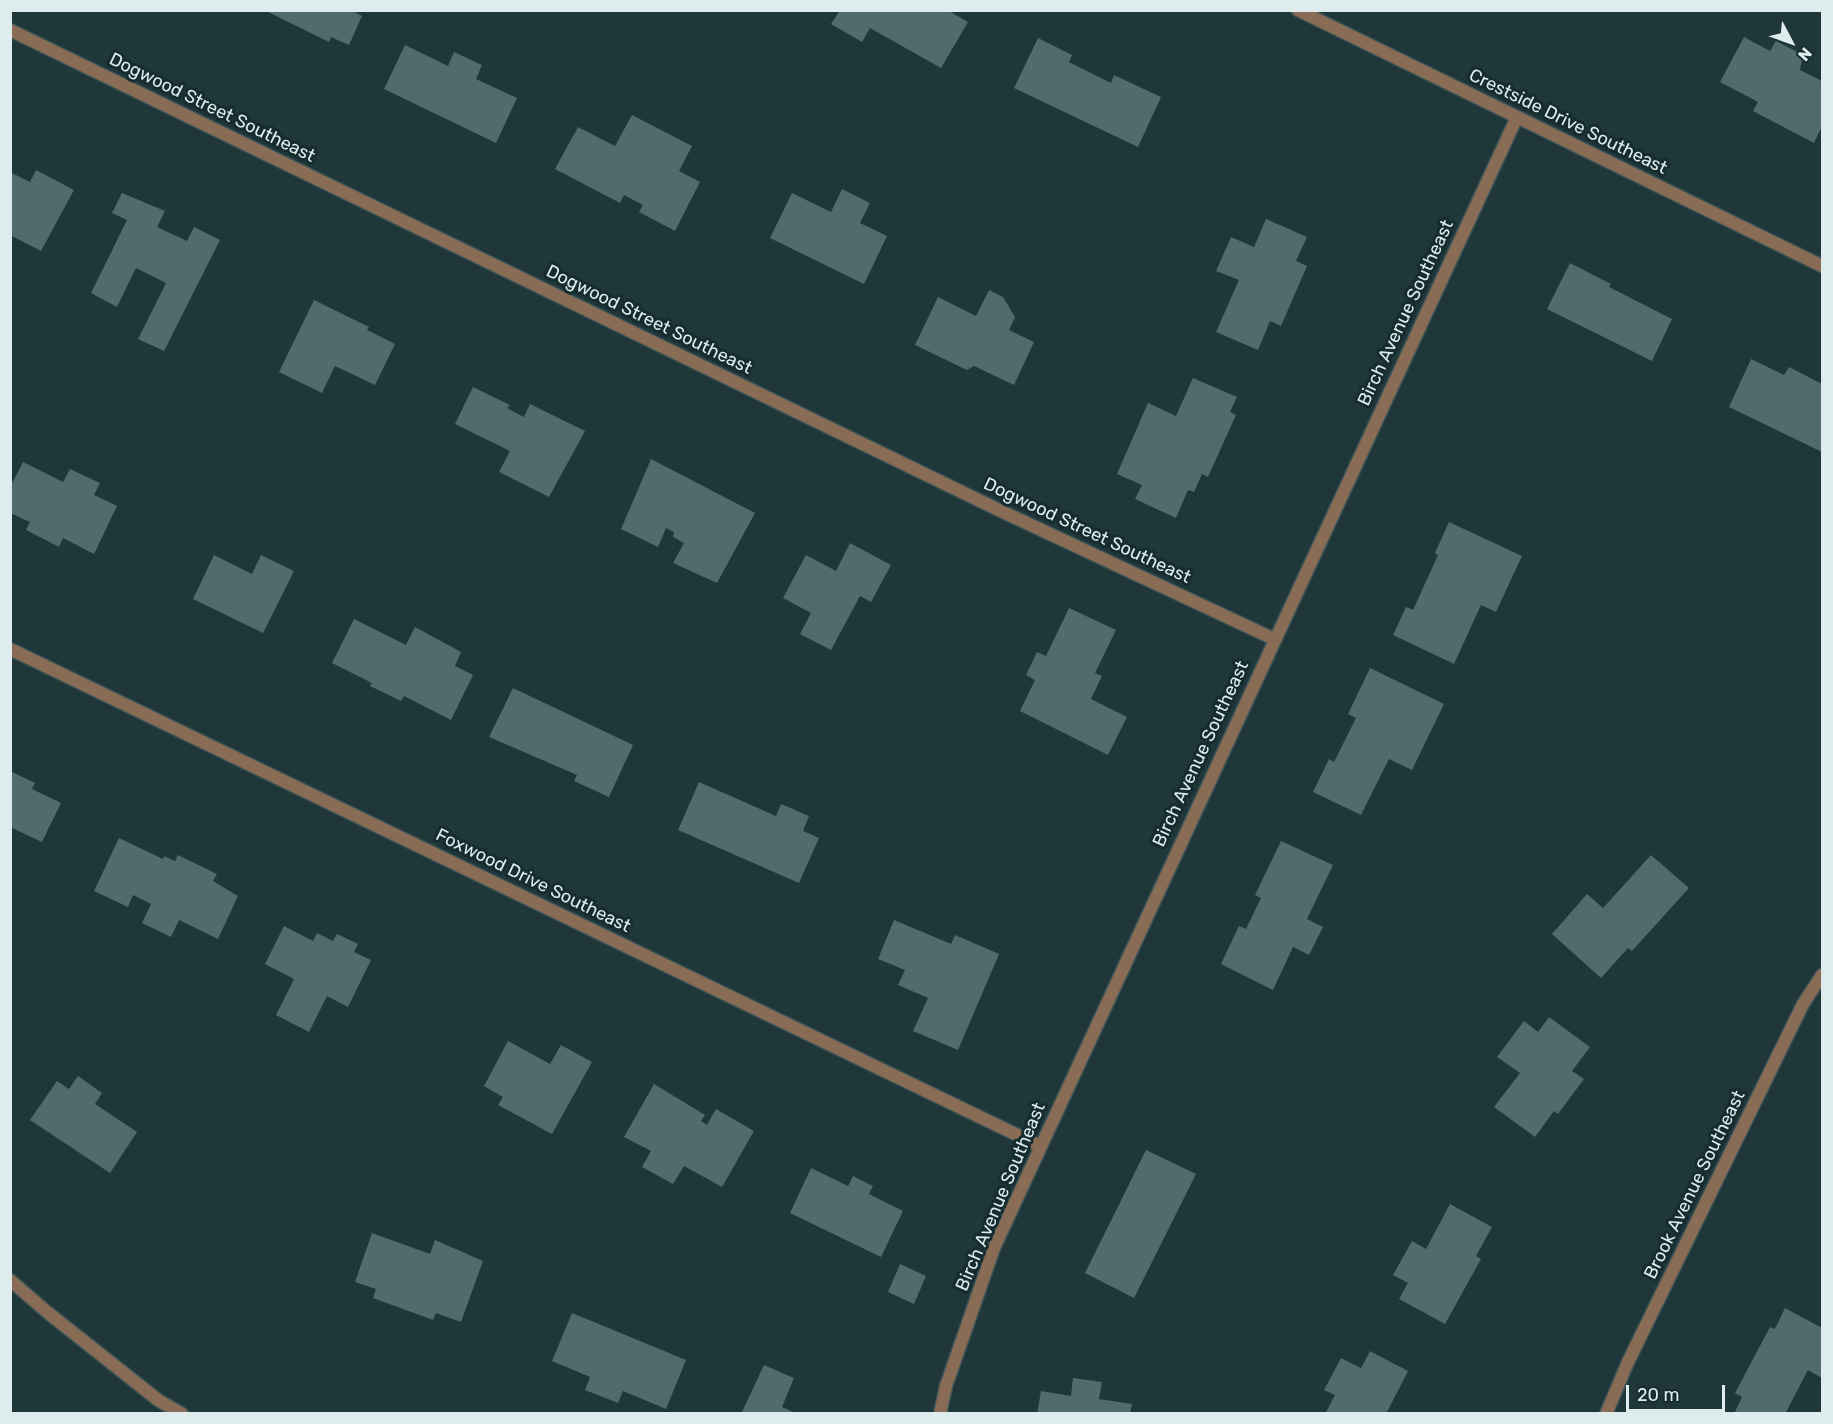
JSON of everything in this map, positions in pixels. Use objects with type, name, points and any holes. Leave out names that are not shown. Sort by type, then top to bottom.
[{"type":"street","name":"Crestside Drive Southeast","points":[[1298,10],[1822,266]]},
{"type":"street","name":"Dogwood Street Southeast","points":[[10,30],[1003,512],[1274,639]]},
{"type":"street","name":"Birch Avenue Southeast","points":[[940,1413],[946,1386],[994,1248],[1517,117]]},
{"type":"street","name":"Foxwood Drive Southeast","points":[[10,648],[1040,1146]]},
{"type":"street","name":"Brook Avenue Southeast","points":[[1606,1413],[1628,1362],[1803,1004],[1822,975]]},
{"type":"street","points":[[10,1280],[46,1312],[140,1385],[182,1413]]},
{"type":"building","points":[[264,10],[351,10],[362,16],[349,45],[331,37],[329,42]]},
{"type":"building","points":[[840,10],[947,10],[968,22],[941,68],[870,28],[862,42],[831,24]]},
{"type":"building","points":[[1744,37],[1770,51],[1776,41],[1803,55],[1800,70],[1822,81],[1822,126],[1814,143],[1753,111],[1758,102],[1720,82]]},
{"type":"building","points":[[1038,38],[1072,55],[1069,62],[1111,83],[1114,75],[1161,97],[1138,147],[1014,88]]},
{"type":"building","points":[[405,45],[448,66],[454,52],[482,65],[476,79],[517,98],[496,143],[384,89]]},
{"type":"building","points":[[632,115],[692,146],[679,171],[700,182],[675,231],[639,212],[643,205],[624,195],[620,203],[555,169],[578,127],[615,146]]},
{"type":"building","points":[[36,170],[74,190],[41,251],[10,235],[10,172],[30,182]]},
{"type":"building","points":[[842,189],[870,203],[860,223],[887,236],[864,284],[770,238],[792,193],[831,212]]},
{"type":"building","points":[[122,193],[165,211],[157,227],[187,241],[194,227],[220,240],[164,351],[138,339],[166,283],[136,268],[117,307],[91,293],[127,220],[112,213]]},
{"type":"building","points":[[1266,219],[1307,237],[1296,261],[1307,266],[1281,326],[1270,321],[1258,350],[1216,332],[1239,280],[1216,271],[1231,237],[1254,247]]},
{"type":"building","points":[[1570,263],[1611,284],[1609,287],[1672,319],[1652,361],[1547,309]]},
{"type":"building","points":[[989,290],[1003,297],[1015,317],[1009,330],[1034,342],[1014,385],[974,366],[967,370],[915,345],[938,297],[976,316]]},
{"type":"building","points":[[314,300],[369,327],[367,330],[395,344],[375,385],[335,366],[322,393],[279,372]]},
{"type":"building","points":[[1751,359],[1784,375],[1789,367],[1822,384],[1822,452],[1729,407]]},
{"type":"building","points":[[1193,378],[1237,397],[1230,412],[1236,415],[1208,477],[1202,474],[1194,492],[1188,490],[1176,518],[1135,499],[1142,485],[1117,474],[1148,403],[1176,416]]},
{"type":"building","points":[[473,387],[510,405],[507,408],[524,417],[530,404],[585,431],[549,497],[499,472],[510,451],[455,424]]},
{"type":"building","points":[[651,459],[755,513],[717,583],[673,563],[684,543],[673,537],[674,532],[666,528],[658,547],[621,529]]},
{"type":"building","points":[[23,462],[63,482],[70,469],[100,483],[94,495],[117,506],[94,554],[63,538],[59,547],[26,530],[30,522],[10,513],[10,487]]},
{"type":"building","points":[[1449,522],[1522,556],[1496,612],[1481,605],[1454,664],[1393,635],[1406,607],[1413,610],[1438,555],[1435,553]]},
{"type":"building","points":[[850,543],[891,565],[871,602],[860,596],[831,650],[800,634],[811,613],[783,598],[806,555],[836,571]]},
{"type":"building","points":[[214,555],[252,574],[261,555],[294,571],[263,633],[193,599]]},
{"type":"building","points":[[1069,608],[1116,630],[1095,673],[1102,676],[1091,699],[1127,717],[1108,755],[1020,711],[1035,680],[1026,675],[1037,652],[1046,656]]},
{"type":"building","points":[[354,619],[406,645],[415,627],[461,652],[455,666],[473,675],[451,720],[404,696],[401,701],[370,686],[372,683],[332,663]]},
{"type":"building","points":[[1370,668],[1444,704],[1412,770],[1389,759],[1361,815],[1313,792],[1329,759],[1334,762],[1356,718],[1348,714]]},
{"type":"building","points":[[513,688],[633,745],[609,797],[574,781],[577,775],[489,737]]},
{"type":"building","points":[[10,771],[35,783],[32,789],[61,803],[42,842],[10,827]]},
{"type":"building","points":[[699,782],[776,816],[781,804],[809,816],[803,831],[819,838],[799,883],[678,830]]},
{"type":"building","points":[[119,838],[163,859],[164,856],[175,861],[178,855],[217,874],[213,881],[238,896],[218,939],[179,920],[171,937],[142,923],[151,904],[133,895],[128,907],[94,891]]},
{"type":"building","points":[[1281,841],[1333,865],[1307,919],[1323,927],[1309,955],[1293,947],[1273,990],[1221,964],[1239,926],[1246,929],[1261,898],[1255,895]]},
{"type":"building","points":[[1651,855],[1689,888],[1632,951],[1628,948],[1601,978],[1552,934],[1587,894],[1603,908]]},
{"type":"building","points":[[894,920],[951,944],[955,935],[999,954],[958,1050],[913,1031],[928,998],[898,985],[905,970],[878,959]]},
{"type":"building","points":[[284,926],[313,941],[317,933],[333,941],[337,934],[358,944],[354,952],[371,960],[348,1007],[327,996],[309,1032],[276,1015],[294,979],[265,964]]},
{"type":"building","points":[[1549,1017],[1590,1047],[1572,1071],[1584,1079],[1558,1114],[1554,1111],[1535,1137],[1494,1107],[1520,1073],[1497,1057],[1524,1021],[1538,1032]]},
{"type":"building","points":[[508,1041],[550,1064],[561,1045],[592,1062],[552,1134],[498,1105],[503,1097],[484,1086]]},
{"type":"building","points":[[78,1076],[102,1093],[95,1104],[137,1132],[110,1173],[30,1120],[57,1081],[69,1089]]},
{"type":"building","points":[[654,1084],[705,1115],[701,1121],[707,1125],[716,1109],[754,1131],[722,1187],[684,1166],[673,1184],[642,1167],[651,1151],[624,1137]]},
{"type":"building","points":[[1146,1150],[1196,1174],[1134,1298],[1085,1273]]},
{"type":"building","points":[[811,1168],[848,1186],[853,1176],[873,1186],[869,1194],[903,1211],[881,1257],[790,1213]]},
{"type":"building","points":[[1450,1204],[1492,1227],[1476,1256],[1481,1259],[1445,1324],[1399,1299],[1408,1283],[1393,1275],[1412,1241],[1426,1249]]},
{"type":"building","points":[[372,1233],[430,1254],[435,1240],[483,1261],[461,1322],[436,1313],[433,1320],[373,1298],[376,1289],[355,1282]]},
{"type":"building","points":[[900,1264],[926,1276],[914,1304],[888,1292]]},
{"type":"building","points":[[1785,1308],[1822,1328],[1822,1378],[1808,1370],[1785,1414],[1734,1414],[1742,1397],[1735,1393],[1770,1327],[1775,1329]]},
{"type":"building","points":[[572,1313],[686,1360],[666,1409],[623,1391],[618,1403],[585,1390],[590,1377],[552,1361]]},
{"type":"building","points":[[1370,1351],[1408,1371],[1386,1414],[1325,1414],[1335,1395],[1324,1390],[1341,1358],[1361,1368]]},
{"type":"building","points":[[764,1365],[794,1378],[782,1407],[798,1414],[741,1414]]},
{"type":"building","points":[[1073,1378],[1102,1382],[1099,1399],[1132,1404],[1130,1414],[1037,1414],[1041,1391],[1071,1396]]}]
